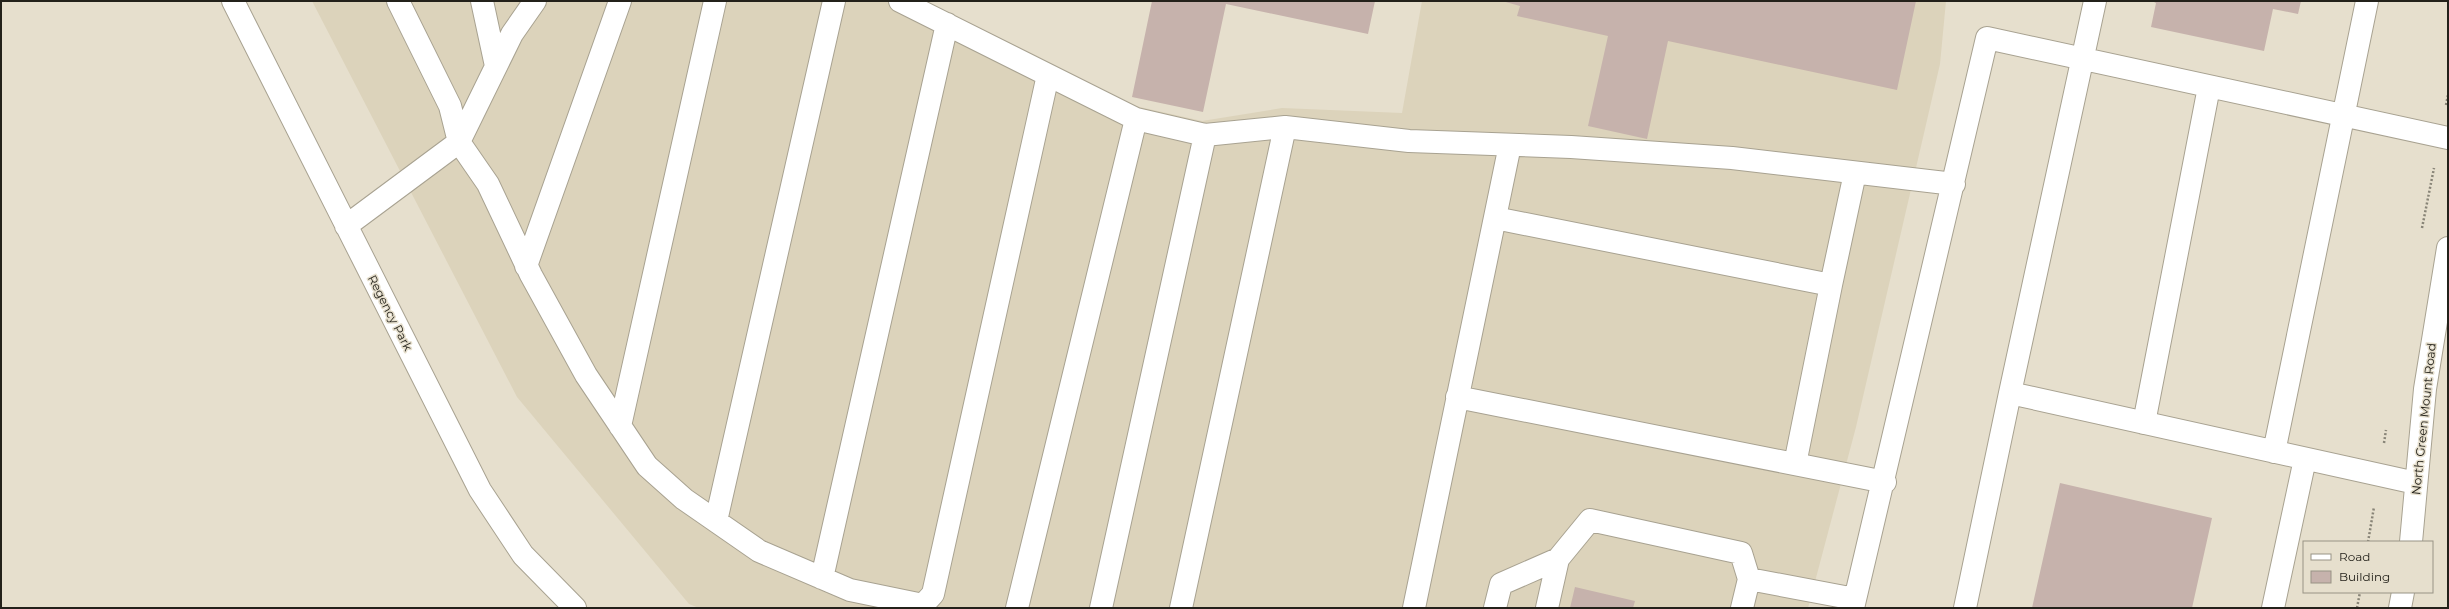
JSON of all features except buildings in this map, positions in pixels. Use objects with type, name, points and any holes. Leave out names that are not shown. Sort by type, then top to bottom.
[{"type":"street","name":"Regency Park","points":[[233,1],[480,490],[523,555],[575,608]]},
{"type":"street","points":[[398,1],[450,106],[459,142],[488,184],[526,266],[586,375],[647,466],[684,499],[759,551],[850,590],[923,605],[933,594],[1048,75]]},
{"type":"street","points":[[482,1],[496,66]]},
{"type":"street","points":[[346,226],[459,142],[512,34],[535,1]]},
{"type":"street","points":[[526,266],[620,1]]},
{"type":"street","points":[[620,426],[714,1]]},
{"type":"street","points":[[716,521],[834,1]]},
{"type":"street","points":[[900,1],[1136,119],[1204,135],[1285,127],[1409,141],[1510,144],[1732,158],[1954,184]]},
{"type":"street","points":[[1965,608],[2081,59],[2095,1]]},
{"type":"street","points":[[2274,452],[2367,1]]},
{"type":"street","points":[[822,578],[946,24]]},
{"type":"street","points":[[1749,578],[1854,604],[1884,482],[1987,38],[2448,138]]},
{"type":"street","points":[[2144,423],[2209,87]]},
{"type":"street","points":[[1017,608],[1136,119]]},
{"type":"street","points":[[1181,608],[1285,127]]},
{"type":"street","points":[[1101,608],[1204,135]]},
{"type":"street","points":[[1414,608],[1510,144]]},
{"type":"street","points":[[1795,464],[1855,173]]},
{"type":"street","points":[[1495,218],[1831,285]]},
{"type":"street","name":"North Green Mount Road","points":[[2411,541],[2424,388],[2448,248]]},
{"type":"street","points":[[2010,393],[2416,483]]},
{"type":"street","points":[[1457,397],[1884,482]]},
{"type":"street","points":[[2273,608],[2305,459]]},
{"type":"street","points":[[1547,608],[1558,559],[1590,520],[1741,553],[1749,578],[1742,608]]},
{"type":"street","points":[[1496,608],[1501,584],[1558,559]]},
{"type":"street","points":[[2400,608],[2403,593]]},
{"type":"path","points":[[2357,608],[2360,593]]},
{"type":"shaded area","points":[[312,1],[919,1],[1131,105],[1202,121],[1282,108],[1402,113],[1422,1],[1946,1],[1940,64],[1856,427],[1808,608],[699,608],[689,604],[517,397]]}]
